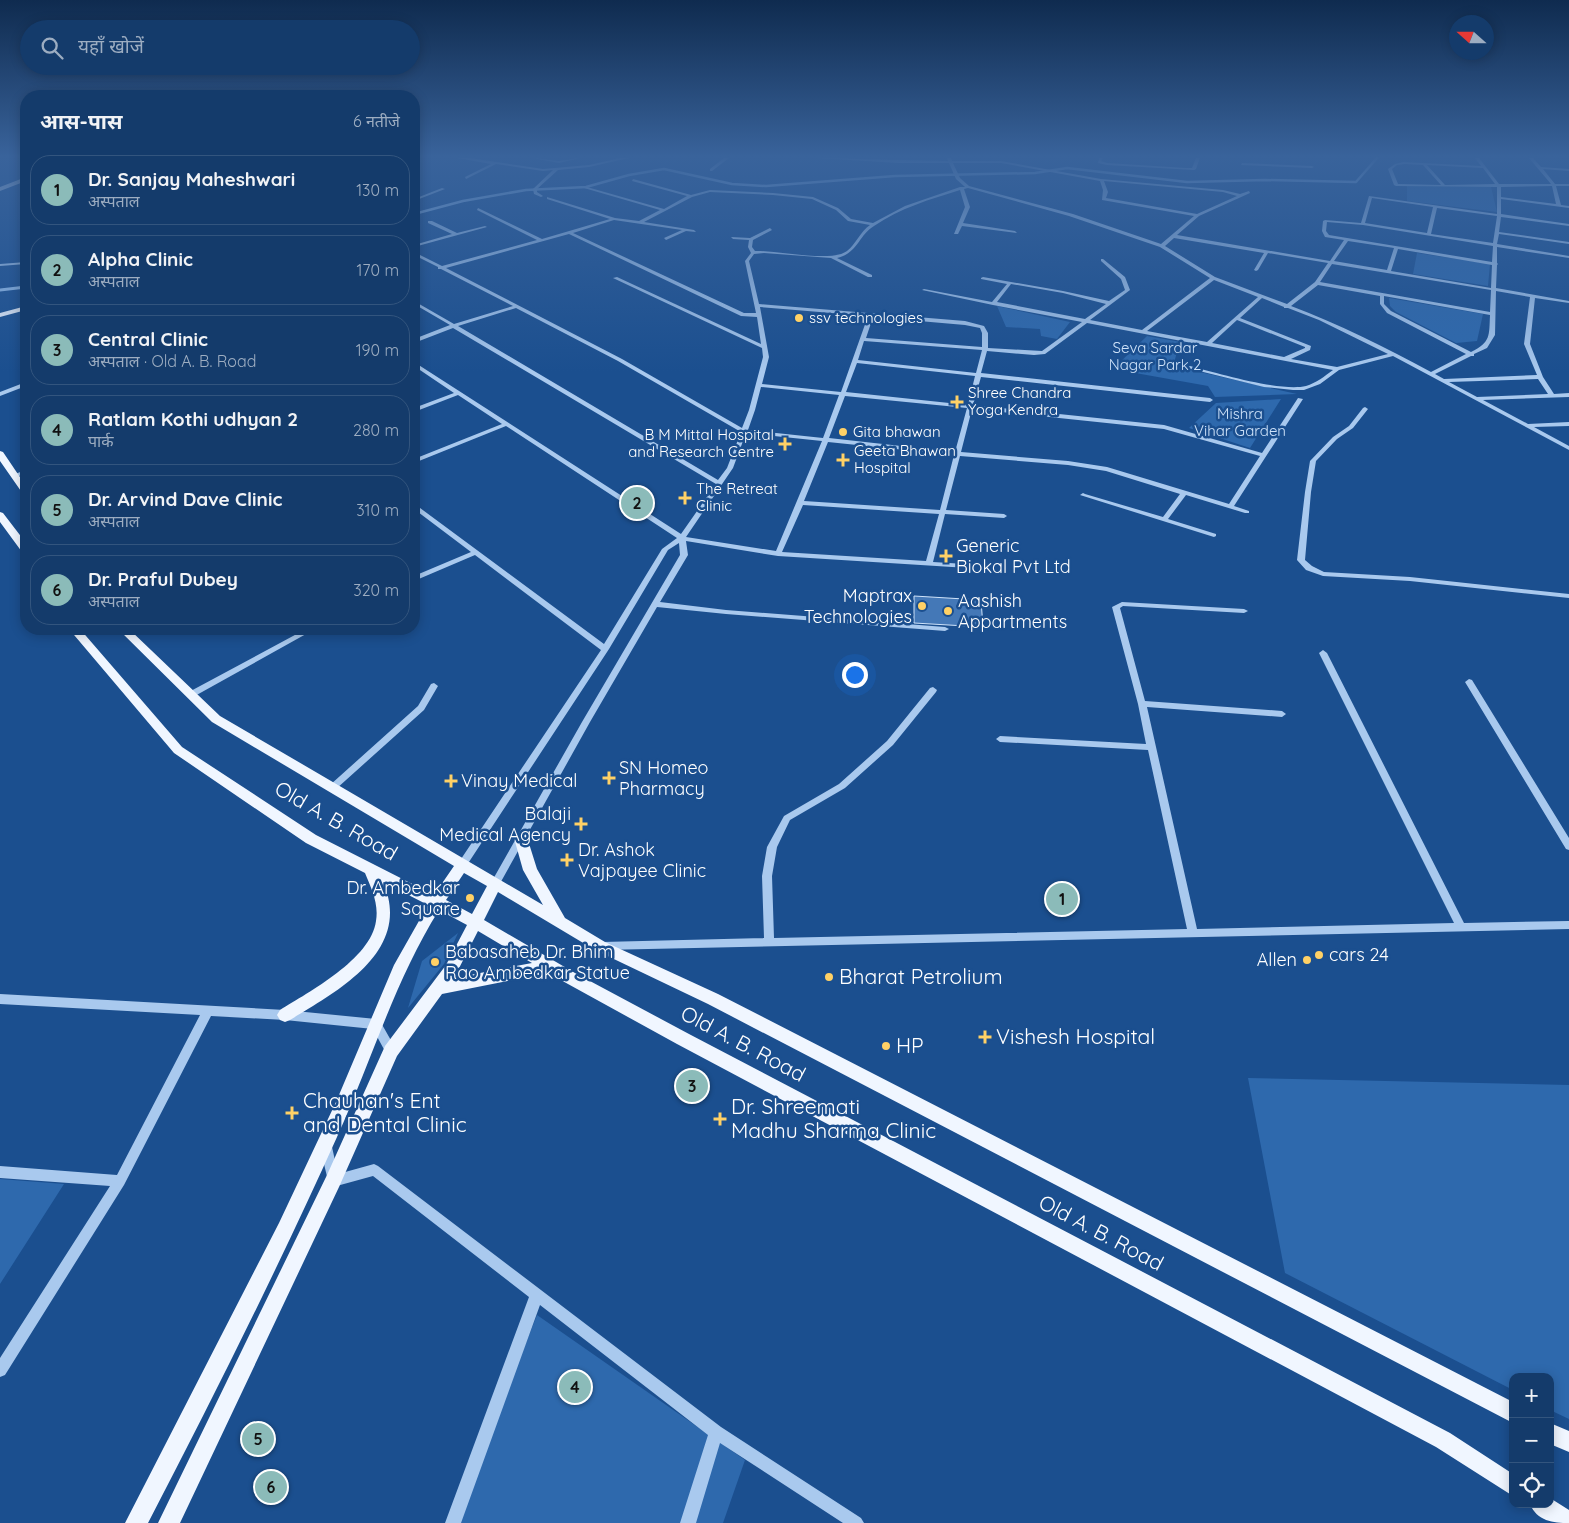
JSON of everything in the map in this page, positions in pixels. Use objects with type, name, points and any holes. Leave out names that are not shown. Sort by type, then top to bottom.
[{"type":"main road","points":[[0,309],[20,304]]},
{"type":"main road","points":[[0,315],[20,310]]},
{"type":"main road","points":[[0,454],[20,483]]},
{"type":"main road","points":[[0,515],[20,542]]},
{"type":"main road","name":"Old A. B. Road","points":[[79,635],[178,750],[311,839],[475,922],[550,966],[683,1039],[1443,1440],[1509,1483]]},
{"type":"main road","name":"Old A. B. Road","points":[[129,635],[216,719],[600,946],[713,999],[1509,1411]]},
{"type":"main road","points":[[521,838],[530,870],[560,922]]},
{"type":"main road","points":[[136,1523],[190,1422],[326,1144],[413,941],[462,865]]},
{"type":"main road","points":[[285,1014],[324,992],[350,972],[369,950],[382,928],[384,904],[371,871]]},
{"type":"main road","points":[[169,1523],[334,1181],[392,1051],[451,970],[495,884]]},
{"type":"main road","points":[[437,988],[550,966]]},
{"type":"main road","points":[[1554,1435],[1569,1442]]},
{"type":"main road","points":[[1547,1508],[1569,1523]]},
{"type":"street","points":[[445,229],[455,234]]},
{"type":"street","points":[[420,244],[476,229]]},
{"type":"street","points":[[518,229],[542,241]]},
{"type":"street","points":[[440,268],[582,229]]},
{"type":"street","points":[[677,229],[694,232]]},
{"type":"street","points":[[733,238],[751,239],[770,229]]},
{"type":"street","points":[[462,865],[605,649],[665,549],[682,538],[730,468],[744,431],[766,356],[747,261],[753,253],[764,252],[832,256],[847,252],[866,229]]},
{"type":"street","points":[[956,233],[958,229]]},
{"type":"street","points":[[994,229],[1014,232]]},
{"type":"street","points":[[1112,229],[1162,246],[1213,278],[1321,319],[1369,340],[1569,448]]},
{"type":"street","points":[[1162,246],[1181,229]]},
{"type":"street","points":[[1324,229],[1327,236],[1346,241],[1496,264]]},
{"type":"street","points":[[1396,229],[1569,257]]},
{"type":"street","points":[[1429,234],[1430,229]]},
{"type":"street","points":[[1433,373],[1485,348],[1492,335],[1493,290],[1496,264],[1495,246],[1498,229]]},
{"type":"street","points":[[666,239],[684,230]]},
{"type":"street","points":[[569,233],[743,315],[759,315]]},
{"type":"street","points":[[1498,233],[1569,243]]},
{"type":"street","points":[[1173,236],[1569,302]]},
{"type":"street","points":[[751,239],[750,247],[753,253]]},
{"type":"street","points":[[1286,307],[1317,282],[1346,241]]},
{"type":"street","points":[[1389,272],[1396,248]]},
{"type":"street","points":[[1256,270],[1268,252]]},
{"type":"street","points":[[832,256],[870,276]]},
{"type":"street","points":[[420,257],[620,360],[744,431],[958,454],[1068,463],[1107,469],[1247,512]]},
{"type":"street","points":[[862,339],[1034,354],[1043,352],[1087,322],[1128,290],[1123,278],[1103,260]]},
{"type":"street","points":[[0,265],[20,263]]},
{"type":"street","points":[[615,278],[764,347]]},
{"type":"street","points":[[983,278],[1110,303]]},
{"type":"street","points":[[1142,332],[1213,278]]},
{"type":"street","points":[[1317,282],[1492,314]]},
{"type":"street","points":[[993,304],[1010,283]]},
{"type":"street","points":[[924,290],[1337,369]]},
{"type":"street","points":[[1382,294],[1382,304],[1390,312],[1472,355]]},
{"type":"street","points":[[1532,296],[1527,344],[1540,377],[1552,395]]},
{"type":"street","points":[[1207,344],[1260,297]]},
{"type":"street","points":[[757,305],[982,326],[985,333],[985,349],[929,564]]},
{"type":"street","points":[[420,306],[720,484]]},
{"type":"street","points":[[420,340],[455,326],[515,307]]},
{"type":"street","points":[[778,554],[802,503],[871,315]]},
{"type":"street","points":[[1236,318],[1308,346],[1308,349],[1285,359]]},
{"type":"street","points":[[1190,368],[1284,388],[1303,388],[1317,384],[1337,369],[1393,354]]},
{"type":"street","points":[[854,361],[1210,400]]},
{"type":"street","points":[[420,368],[682,538],[778,554],[965,566]]},
{"type":"street","points":[[1445,380],[1540,377]]},
{"type":"street","points":[[758,385],[1164,427],[1262,455]]},
{"type":"street","points":[[0,394],[20,386]]},
{"type":"street","points":[[420,408],[459,393]]},
{"type":"street","points":[[1478,398],[1569,395]]},
{"type":"street","points":[[1230,506],[1300,399]]},
{"type":"street","points":[[1365,409],[1351,427],[1335,438],[1314,461],[1308,492],[1301,560],[1309,568],[1322,574],[1410,579],[1569,596]]},
{"type":"street","points":[[420,459],[506,424]]},
{"type":"street","points":[[1527,425],[1569,424]]},
{"type":"street","points":[[15,476],[20,474]]},
{"type":"street","points":[[1164,520],[1185,492]]},
{"type":"street","points":[[1083,495],[1214,535]]},
{"type":"street","points":[[802,503],[1004,516]]},
{"type":"street","points":[[420,511],[474,553],[605,649]]},
{"type":"street","points":[[495,884],[586,722],[684,555],[682,538]]},
{"type":"street","points":[[420,576],[474,553]]},
{"type":"street","points":[[655,604],[726,612],[945,629]]},
{"type":"street","points":[[1193,934],[1142,704],[1116,606],[1122,604],[1244,611]]},
{"type":"street","points":[[190,695],[300,635]]},
{"type":"street","points":[[1323,653],[1462,928]]},
{"type":"street","points":[[1469,682],[1569,846]]},
{"type":"street","points":[[333,787],[416,713],[434,686]]},
{"type":"street","points":[[769,943],[767,876],[772,847],[787,818],[842,786],[890,743],[933,690]]},
{"type":"street","points":[[1142,704],[1282,714]]},
{"type":"street","points":[[1000,739],[1152,747]]},
{"type":"street","points":[[600,946],[1569,925]]},
{"type":"street","points":[[0,999],[285,1014],[376,1024],[392,1051]]},
{"type":"street","points":[[0,1370],[120,1182],[208,1010]]},
{"type":"street","points":[[326,1144],[334,1181],[374,1170],[716,1432],[856,1523]]},
{"type":"street","points":[[0,1172],[120,1182]]},
{"type":"street","points":[[453,1523],[537,1294]]},
{"type":"street","points":[[688,1523],[716,1432]]},
{"type":"green space","points":[[1417,253],[1490,264],[1488,286],[1413,274]]},
{"type":"green space","points":[[1389,298],[1483,314],[1477,341],[1456,343],[1396,312],[1390,306]]},
{"type":"green space","points":[[997,306],[1070,322],[1057,339],[1041,336],[1040,329],[1006,327]]},
{"type":"green space","name":"Seva Sardar Nagar Park 2","points":[[1147,336],[1198,345],[1195,353],[1178,349],[1173,366],[1297,394],[1215,397],[1208,386],[1113,369]]},
{"type":"green space","name":"Mishra Vihar Garden","points":[[1281,399],[1250,448],[1189,428],[1216,403]]},
{"type":"green space","points":[[458,933],[444,964],[408,1008],[422,961]]},
{"type":"green space","points":[[1248,1078],[1569,1085],[1569,1419],[1554,1412],[1554,1373],[1509,1373],[1509,1388],[1285,1273]]},
{"type":"green space","points":[[0,1179],[64,1184],[0,1284]]},
{"type":"green space","points":[[537,1315],[745,1460],[723,1523],[454,1523]]},
{"type":"building","name":"Aashish Appartments","points":[[914,596],[981,600],[983,627],[914,623]]},
{"type":"waterway","points":[[0,290],[20,288]]},
{"type":"place","name":"ssv technologies","points":[[799,318]]},
{"type":"place","name":"Shree Chandra Yoga Kendra","points":[[957,402]]},
{"type":"place","name":"Gita bhawan","points":[[843,432]]},
{"type":"place","name":"B M Mittal Hospital and Research Centre","points":[[785,444]]},
{"type":"place","name":"Geeta Bhawan Hospital","points":[[843,460]]},
{"type":"place","name":"The Retreat Clinic","points":[[685,498]]},
{"type":"place","name":"Alpha Clinic","points":[[637,503]]},
{"type":"place","name":"Generic Biokal Pvt Ltd","points":[[946,556]]},
{"type":"place","name":"Maptrax Technologies","points":[[922,606]]},
{"type":"place","name":"Aashish Appartments","points":[[948,611]]},
{"type":"place","name":"SN Homeo Pharmacy","points":[[609,778]]},
{"type":"place","name":"Vinay Medical","points":[[451,781]]},
{"type":"place","name":"Balaji Medical Agency","points":[[581,824]]},
{"type":"place","name":"Dr. Ashok Vajpayee Clinic","points":[[567,860]]},
{"type":"place","name":"Dr. Ambedkar Square","points":[[470,898]]},
{"type":"place","name":"Dr. Sanjay Maheshwari","points":[[1062,899]]},
{"type":"place","name":"cars 24","points":[[1319,955]]},
{"type":"place","name":"Allen","points":[[1307,960]]},
{"type":"place","name":"Babasaheb Dr. Bhim Rao Ambedkar Statue","points":[[435,962]]},
{"type":"place","name":"Bharat Petrolium","points":[[829,977]]},
{"type":"place","name":"Vishesh Hospital","points":[[985,1037]]},
{"type":"place","name":"HP","points":[[886,1046]]},
{"type":"place","name":"Central Clinic","points":[[692,1086]]},
{"type":"place","name":"Chauhan's Ent and Dental Clinic","points":[[292,1113]]},
{"type":"place","name":"Dr. Shreemati Madhu Sharma Clinic","points":[[720,1119]]},
{"type":"place","name":"Ratlam Kothi udhyan 2","points":[[575,1387]]},
{"type":"place","name":"Dr. Arvind Dave Clinic","points":[[258,1439]]},
{"type":"place","name":"Dr. Praful Dubey","points":[[271,1487]]}]
